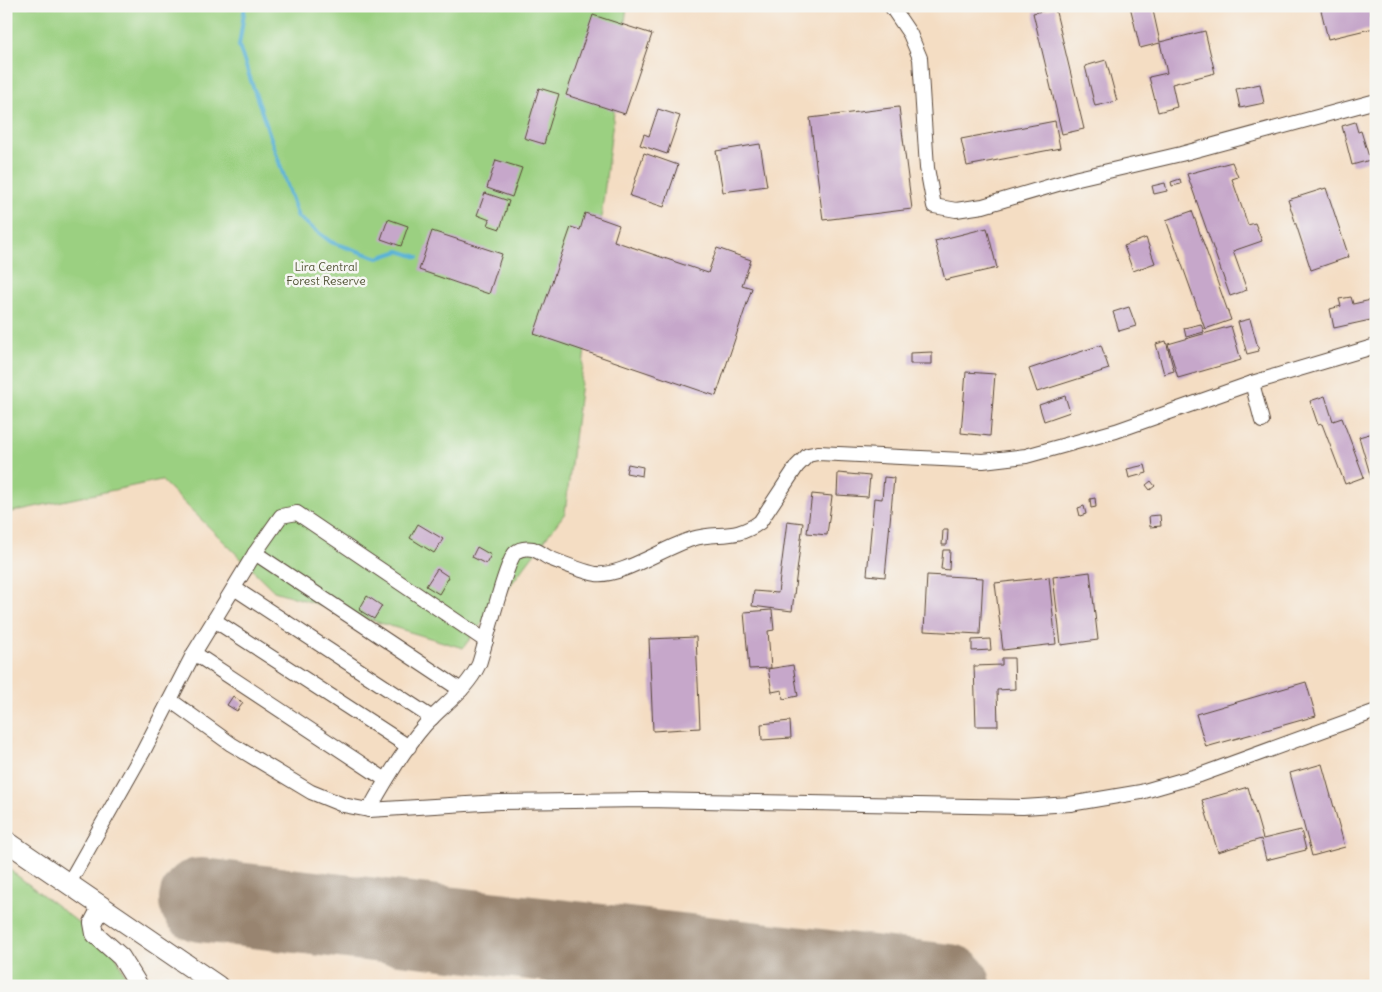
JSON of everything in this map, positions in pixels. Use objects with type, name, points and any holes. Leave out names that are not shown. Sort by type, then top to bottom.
[{"type":"main road","points":[[6,841],[218,986]]},
{"type":"street","points":[[891,6],[910,34],[920,58],[927,168],[934,206],[956,210],[983,206],[1078,178],[1181,154],[1376,101]]},
{"type":"street","points":[[369,810],[386,780],[432,718],[472,678],[486,641],[508,566],[513,554],[522,548],[534,550],[571,566],[596,574],[609,574],[693,539],[741,534],[760,522],[798,466],[808,455],[818,453],[966,461],[1008,460],[1116,430],[1252,382],[1376,346]]},
{"type":"street","points":[[1252,382],[1260,405],[1262,421]]},
{"type":"street","points":[[70,884],[194,653],[255,553],[281,516],[297,513],[486,641]]},
{"type":"street","points":[[255,553],[460,690]]},
{"type":"street","points":[[234,588],[432,718]]},
{"type":"street","points":[[214,620],[409,748]]},
{"type":"street","points":[[194,653],[386,780]]},
{"type":"street","points":[[170,700],[224,739],[312,792],[343,805],[369,810],[491,802],[644,800],[1023,808],[1070,804],[1141,792],[1200,775],[1376,711]]},
{"type":"street","points":[[102,906],[93,923],[95,934],[121,957],[133,973],[139,986]]},
{"type":"green space","name":"Lira Central Forest Reserve","points":[[6,6],[627,6],[565,513],[463,648],[274,591],[161,480],[6,513]]},
{"type":"green space","points":[[6,867],[113,949],[130,986],[6,986]]},
{"type":"building","points":[[1130,6],[1152,6],[1160,42],[1205,31],[1215,73],[1172,84],[1177,107],[1158,112],[1149,77],[1167,73],[1160,43],[1140,48]]},
{"type":"building","points":[[1320,6],[1369,6],[1374,28],[1328,39]]},
{"type":"building","points":[[1055,8],[1084,129],[1062,134],[1033,13]]},
{"type":"building","points":[[593,15],[652,34],[625,114],[566,95]]},
{"type":"building","points":[[1106,60],[1117,101],[1095,106],[1085,66]]},
{"type":"building","points":[[1260,84],[1264,103],[1240,108],[1236,89]]},
{"type":"building","points":[[539,88],[559,94],[544,144],[524,138]]},
{"type":"building","points":[[899,107],[912,209],[823,220],[810,118]]},
{"type":"building","points":[[658,109],[680,116],[667,154],[640,145],[644,134],[649,136]]},
{"type":"building","points":[[1055,121],[1060,148],[967,166],[961,139]]},
{"type":"building","points":[[1355,122],[1358,132],[1361,131],[1370,160],[1352,165],[1342,126]]},
{"type":"building","points":[[760,144],[767,186],[723,192],[716,151]]},
{"type":"building","points":[[644,153],[678,165],[664,207],[630,196]]},
{"type":"building","points":[[496,160],[522,168],[512,197],[487,188]]},
{"type":"building","points":[[1232,162],[1238,177],[1232,179],[1248,225],[1255,223],[1262,241],[1233,251],[1247,290],[1230,296],[1187,174]]},
{"type":"building","points":[[1180,179],[1181,184],[1172,186],[1171,182]]},
{"type":"building","points":[[1165,183],[1167,191],[1154,194],[1152,186]]},
{"type":"building","points":[[1326,188],[1349,257],[1311,270],[1288,200]]},
{"type":"building","points":[[485,193],[509,201],[500,229],[488,225],[490,220],[477,215]]},
{"type":"building","points":[[1192,211],[1231,320],[1205,329],[1166,220]]},
{"type":"building","points":[[585,213],[619,225],[614,241],[708,273],[717,248],[751,260],[742,285],[752,288],[716,396],[534,334],[571,227],[580,230]]},
{"type":"building","points":[[388,219],[408,226],[401,246],[381,239]]},
{"type":"building","points":[[987,228],[997,268],[945,280],[935,241]]},
{"type":"building","points":[[432,231],[502,254],[489,294],[419,270]]},
{"type":"building","points":[[1146,238],[1155,263],[1133,271],[1124,246]]},
{"type":"building","points":[[1351,297],[1353,304],[1371,300],[1375,319],[1334,328],[1330,309],[1341,306],[1339,299]]},
{"type":"building","points":[[1129,307],[1136,326],[1119,331],[1113,312]]},
{"type":"building","points":[[1250,319],[1259,351],[1247,354],[1238,322]]},
{"type":"building","points":[[1201,324],[1204,332],[1186,337],[1184,328]]},
{"type":"building","points":[[1231,326],[1241,360],[1178,378],[1168,344]]},
{"type":"building","points":[[1166,341],[1174,371],[1164,374],[1156,344]]},
{"type":"building","points":[[1101,345],[1109,369],[1037,392],[1029,369]]},
{"type":"building","points":[[932,352],[932,364],[910,364],[910,353]]},
{"type":"building","points":[[966,372],[995,374],[990,436],[961,433]]},
{"type":"building","points":[[1065,396],[1070,412],[1044,421],[1039,405]]},
{"type":"building","points":[[1325,396],[1333,421],[1342,418],[1364,477],[1345,484],[1322,424],[1318,425],[1310,401]]},
{"type":"building","points":[[1376,432],[1376,490],[1375,491],[1359,437]]},
{"type":"building","points":[[628,464],[643,467],[642,476],[626,473]]},
{"type":"building","points":[[1145,465],[1147,473],[1129,478],[1127,469]]},
{"type":"building","points":[[838,473],[870,476],[868,497],[837,495]]},
{"type":"building","points":[[884,477],[894,478],[885,577],[867,575],[874,498],[882,499]]},
{"type":"building","points":[[1151,481],[1155,486],[1150,490],[1146,485]]},
{"type":"building","points":[[812,494],[832,496],[827,535],[807,533]]},
{"type":"building","points":[[1095,498],[1096,507],[1091,508],[1090,499]]},
{"type":"building","points":[[1084,506],[1086,514],[1080,516],[1078,508]]},
{"type":"building","points":[[1160,515],[1161,526],[1150,527],[1149,516]]},
{"type":"building","points":[[787,521],[803,523],[792,611],[752,606],[754,591],[778,593]]},
{"type":"building","points":[[418,524],[443,539],[434,553],[410,538]]},
{"type":"building","points":[[943,530],[948,530],[947,545],[942,545]]},
{"type":"building","points":[[477,547],[491,555],[486,564],[472,557]]},
{"type":"building","points":[[943,550],[950,550],[949,570],[941,569]]},
{"type":"building","points":[[437,569],[449,577],[439,594],[426,586]]},
{"type":"building","points":[[1090,572],[1098,640],[1061,645],[1053,577]]},
{"type":"building","points":[[927,575],[983,578],[980,634],[924,631]]},
{"type":"building","points":[[1049,577],[1056,644],[1003,650],[995,583]]},
{"type":"building","points":[[367,596],[382,606],[374,619],[359,610]]},
{"type":"building","points":[[772,610],[774,630],[768,631],[771,668],[749,669],[744,612]]},
{"type":"building","points":[[696,637],[700,728],[653,731],[649,639]]},
{"type":"building","points":[[990,639],[991,650],[972,651],[972,640]]},
{"type":"building","points":[[1002,658],[1014,658],[1015,689],[997,690],[998,726],[976,726],[974,666],[1002,665]]},
{"type":"building","points":[[793,665],[798,696],[783,699],[782,690],[772,692],[768,669]]},
{"type":"building","points":[[1306,682],[1316,716],[1206,747],[1196,714]]},
{"type":"building","points":[[233,696],[243,703],[237,711],[227,705]]},
{"type":"building","points":[[790,721],[791,738],[762,740],[761,724]]},
{"type":"building","points":[[1322,764],[1345,847],[1312,856],[1290,773]]},
{"type":"building","points":[[1248,787],[1263,839],[1301,830],[1306,850],[1266,860],[1261,839],[1218,852],[1202,800]]},
{"type":"waterway","points":[[245,6],[239,46],[298,217],[331,242],[378,258],[399,251],[418,257]]},
{"type":"runway","points":[[201,900],[949,986]]}]
